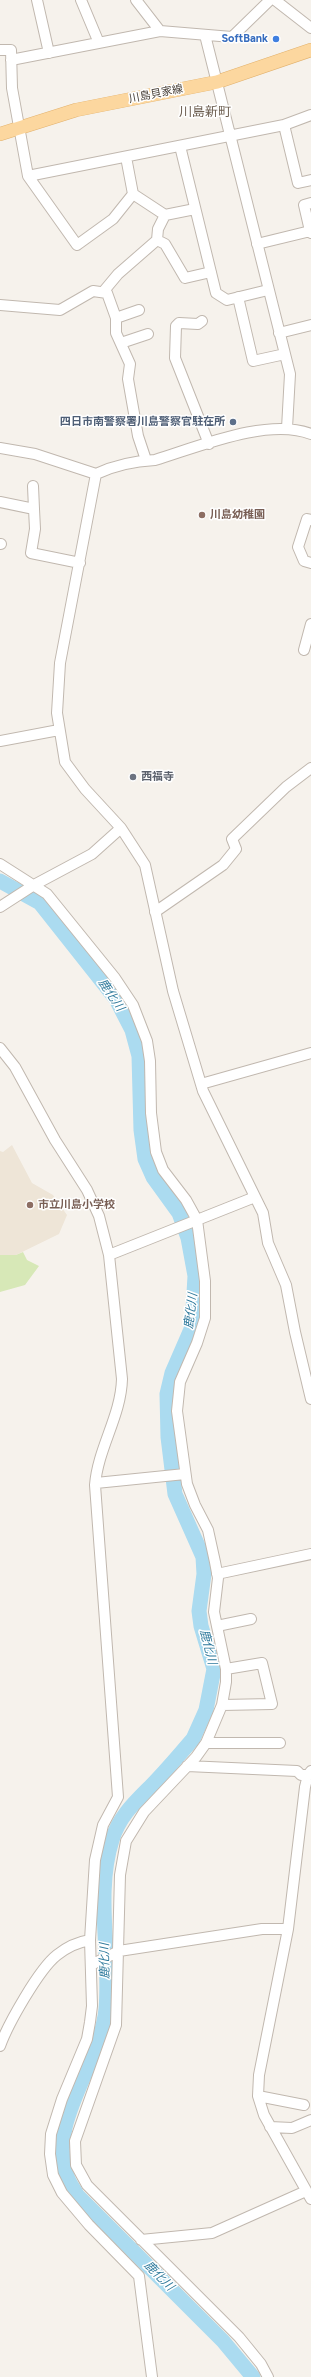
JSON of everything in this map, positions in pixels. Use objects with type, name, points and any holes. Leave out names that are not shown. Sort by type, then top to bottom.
[{"type":"main road","name":"川島貝家線","points":[[0,134],[18,126],[76,110],[217,82],[311,50]]},
{"type":"street","points":[[37,0],[48,53]]},
{"type":"street","points":[[81,0],[99,43]]},
{"type":"street","points":[[136,0],[160,31]]},
{"type":"street","points":[[11,60],[160,31],[232,38],[270,0]]},
{"type":"street","points":[[275,0],[285,4],[311,28]]},
{"type":"street","points":[[205,35],[290,374],[287,428]]},
{"type":"street","points":[[0,50],[11,50],[12,88],[28,176],[76,247],[113,219],[133,194]]},
{"type":"street","points":[[28,176],[284,125],[311,115]]},
{"type":"street","points":[[284,125],[298,183],[311,180]]},
{"type":"street","points":[[180,146],[216,293],[227,300],[268,290]]},
{"type":"street","points":[[126,157],[133,194],[165,215],[195,209]]},
{"type":"street","points":[[257,244],[311,232],[304,205],[311,203]]},
{"type":"street","points":[[103,292],[118,274],[157,240],[158,229],[165,215]]},
{"type":"street","points":[[157,240],[164,244],[185,278],[211,272]]},
{"type":"street","points":[[0,305],[60,310],[90,292],[107,293],[116,318],[115,330],[130,364],[128,380],[138,436],[146,460]]},
{"type":"street","points":[[238,297],[253,361],[284,354]]},
{"type":"street","points":[[116,318],[139,310]]},
{"type":"street","points":[[202,321],[198,324],[179,323],[176,326],[175,358],[209,444]]},
{"type":"street","points":[[279,333],[311,325]]},
{"type":"street","points":[[121,343],[148,334]]},
{"type":"street","points":[[0,448],[35,454],[96,474],[108,468],[146,460],[155,460],[260,430],[287,428],[299,429],[311,434]]},
{"type":"street","points":[[96,474],[60,663],[57,701],[59,730],[65,762],[85,789],[122,828],[145,865],[173,991],[201,1084],[213,1116],[264,1217],[268,1243],[286,1285],[294,1332],[311,1399]]},
{"type":"street","points":[[33,486],[35,529],[31,553],[80,563]]},
{"type":"street","points":[[0,502],[34,509]]},
{"type":"street","points":[[311,520],[307,519],[298,547],[304,561],[311,563]]},
{"type":"street","points":[[304,650],[311,624]]},
{"type":"street","points":[[0,741],[59,730]]},
{"type":"street","points":[[155,912],[223,865],[236,849],[232,839],[286,787],[311,768]]},
{"type":"street","points":[[0,907],[32,886],[92,854],[122,828]]},
{"type":"street","points":[[0,864],[46,894],[74,925],[133,1005],[147,1041],[150,1061],[151,1113],[156,1152],[163,1170],[186,1200],[197,1220],[205,1281],[206,1306],[202,1330],[181,1377],[177,1396],[184,1474],[190,1493],[208,1530],[217,1574],[214,1604],[226,1669],[226,1682],[222,1705],[206,1743],[187,1766],[144,1812],[126,1841],[120,1875],[116,2025],[77,2134],[75,2157],[78,2170],[87,2185],[251,2350],[268,2377]]},
{"type":"street","points":[[0,894],[11,900]]},
{"type":"street","points":[[0,1048],[14,1067],[55,1140],[87,1190],[98,1216],[109,1255],[122,1379],[121,1393],[96,1483],[118,1797],[103,1825],[98,1841],[90,1940],[93,1964],[92,2006],[87,2039],[62,2099],[51,2134],[50,2154],[53,2175],[62,2193],[89,2225],[139,2276],[152,2377]]},
{"type":"street","points":[[201,1084],[311,1053]]},
{"type":"street","points":[[109,1255],[255,1197]]},
{"type":"street","points":[[96,1483],[160,1478],[184,1474]]},
{"type":"street","points":[[217,1574],[311,1554]]},
{"type":"street","points":[[217,1626],[251,1619]]},
{"type":"street","points":[[222,1705],[272,1704],[262,1663],[226,1669]]},
{"type":"street","points":[[206,1743],[280,1743]]},
{"type":"street","points":[[141,2240],[212,2233],[309,2195],[270,2127],[258,2096],[259,2075],[288,1929],[309,1773],[301,1775],[297,1771],[187,1766]]},
{"type":"street","points":[[93,1964],[119,1951],[262,1929],[288,1929]]},
{"type":"street","points":[[0,2046],[7,2028],[16,2012],[56,1956],[70,1946],[90,1940]]},
{"type":"street","points":[[258,2096],[304,2105]]},
{"type":"street","points":[[270,2127],[292,2128],[311,2120]]},
{"type":"shaded area","name":"市立川島小学校","points":[[12,1145],[32,1183],[53,1195],[67,1215],[59,1234],[16,1255],[0,1255],[0,1151],[3,1152]]},
{"type":"green space","points":[[23,1252],[27,1260],[39,1266],[25,1285],[0,1292],[0,1255],[16,1255]]},
{"type":"waterway","name":"鹿化川","points":[[0,881],[40,903],[116,999],[132,1030],[139,1056],[141,1130],[145,1159],[153,1177],[179,1213],[188,1238],[195,1276],[192,1327],[172,1373],[167,1394],[168,1437],[175,1494],[203,1557],[204,1574],[199,1611],[201,1626],[214,1669],[206,1710],[193,1739],[123,1817],[112,1840],[107,1860],[104,1902],[107,1967],[106,2009],[102,2030],[95,2050],[69,2114],[64,2135],[62,2156],[68,2179],[77,2195],[223,2341],[253,2377]]},
{"type":"place","name":"SoftBank","points":[[276,39]]},
{"type":"place","name":"四日市南警察署川島警察官駐在所","points":[[233,422]]},
{"type":"place","name":"川島幼稚園","points":[[202,515]]},
{"type":"place","name":"西福寺","points":[[133,777]]},
{"type":"place","name":"市立川島小学校","points":[[30,1205]]},
{"type":"district","name":"川島新町","points":[[205,112]]}]
